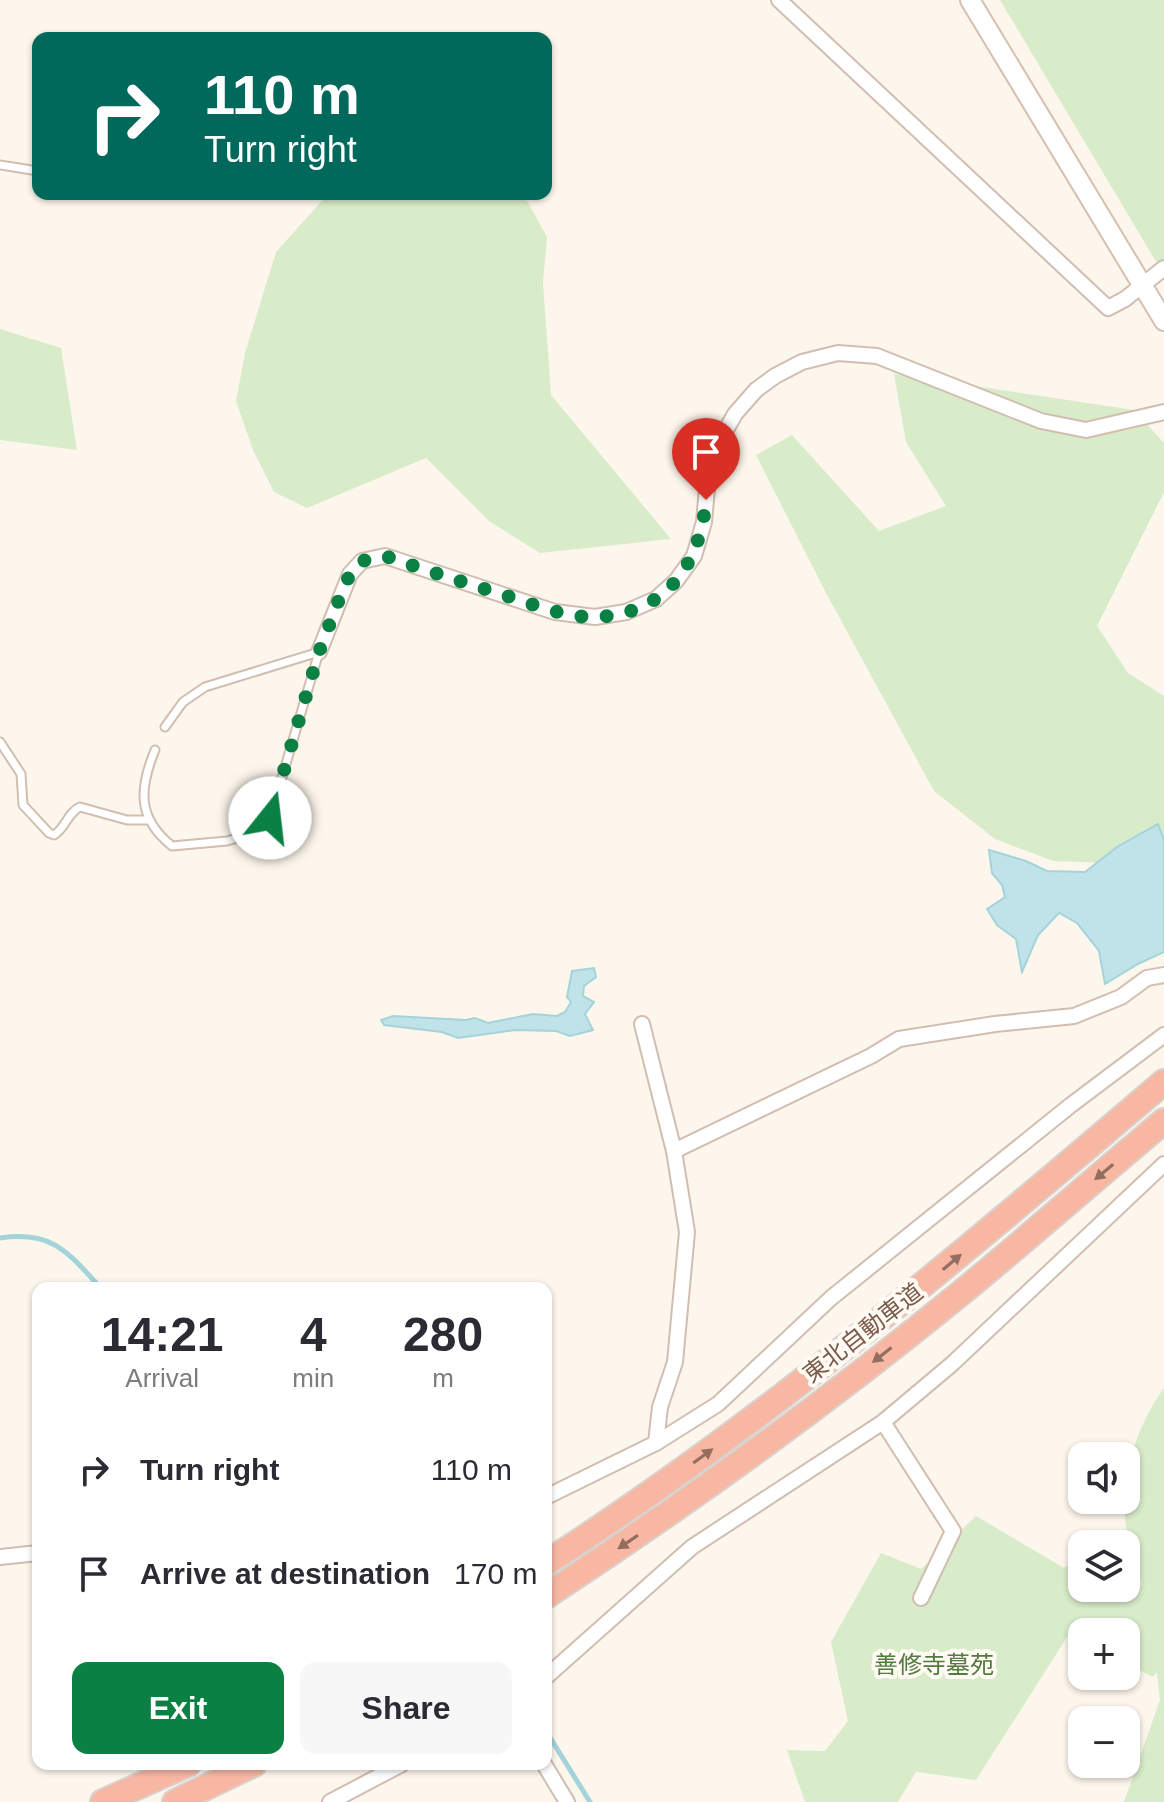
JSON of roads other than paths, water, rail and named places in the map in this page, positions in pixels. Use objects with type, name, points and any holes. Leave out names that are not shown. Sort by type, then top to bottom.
[{"type":"highway","name":"東北自動車道","points":[[552,1559],[667,1483],[861,1335],[1164,1082]]},
{"type":"highway","name":"東北自動車道","points":[[552,1592],[734,1467],[880,1357],[1164,1121]]},
{"type":"highway","points":[[552,1542],[610,1503],[667,1483]]},
{"type":"highway","points":[[103,1802],[175,1770]]},
{"type":"highway","points":[[175,1802],[242,1770]]},
{"type":"street","points":[[779,0],[1108,308],[1125,299],[1164,268]]},
{"type":"street","points":[[970,0],[1164,321]]},
{"type":"street","points":[[319,652],[350,574],[362,561],[385,556],[555,612],[595,617],[626,612],[656,599],[676,581],[694,556],[704,522],[708,477],[719,442],[735,414],[756,390],[802,362],[838,353],[877,356],[1041,421],[1086,430],[1164,412]]},
{"type":"street","points":[[674,1151],[871,1056],[899,1039],[1074,1016],[1121,997],[1147,978],[1164,975]]},
{"type":"street","points":[[642,1024],[674,1151],[687,1232],[675,1362],[660,1407],[656,1443]]},
{"type":"street","points":[[552,1494],[656,1443],[718,1404],[831,1298],[1071,1105],[1164,1035]]},
{"type":"street","points":[[552,1672],[692,1547],[883,1422],[952,1364],[1164,1164]]},
{"type":"street","points":[[883,1422],[953,1531],[921,1598]]},
{"type":"street","points":[[0,1557],[32,1554]]},
{"type":"street","points":[[330,1802],[391,1770]]},
{"type":"street","points":[[548,1770],[567,1802]]},
{"type":"lane","points":[[0,165],[32,170]]},
{"type":"lane","points":[[165,727],[183,702],[205,687],[319,652]]},
{"type":"lane","points":[[155,750],[142,795],[155,832],[172,846],[227,841],[251,834],[270,818],[319,652]]},
{"type":"lane","points":[[0,742],[21,774],[23,805],[49,833],[54,835],[59,832],[73,810],[80,807],[127,820],[149,820]]},
{"type":"water","points":[[1158,824],[1164,840],[1164,952],[1105,984],[1099,951],[1077,923],[1059,913],[1038,935],[1022,972],[1016,939],[997,925],[987,909],[1005,897],[1002,885],[992,873],[989,850],[1047,871],[1085,872],[1117,847]]},
{"type":"water","points":[[594,968],[596,977],[584,986],[583,996],[594,1002],[585,1014],[593,1030],[570,1036],[556,1031],[515,1030],[458,1038],[442,1032],[384,1025],[381,1020],[393,1016],[475,1018],[488,1023],[533,1014],[557,1016],[565,1012],[571,1002],[567,997],[572,971]]},
{"type":"waterway","points":[[0,1238],[18,1236],[47,1241],[69,1255],[96,1282]]},
{"type":"waterway","points":[[552,1741],[590,1802]]},
{"type":"park label","name":"善修寺墓苑","points":[[934,1665]]}]
